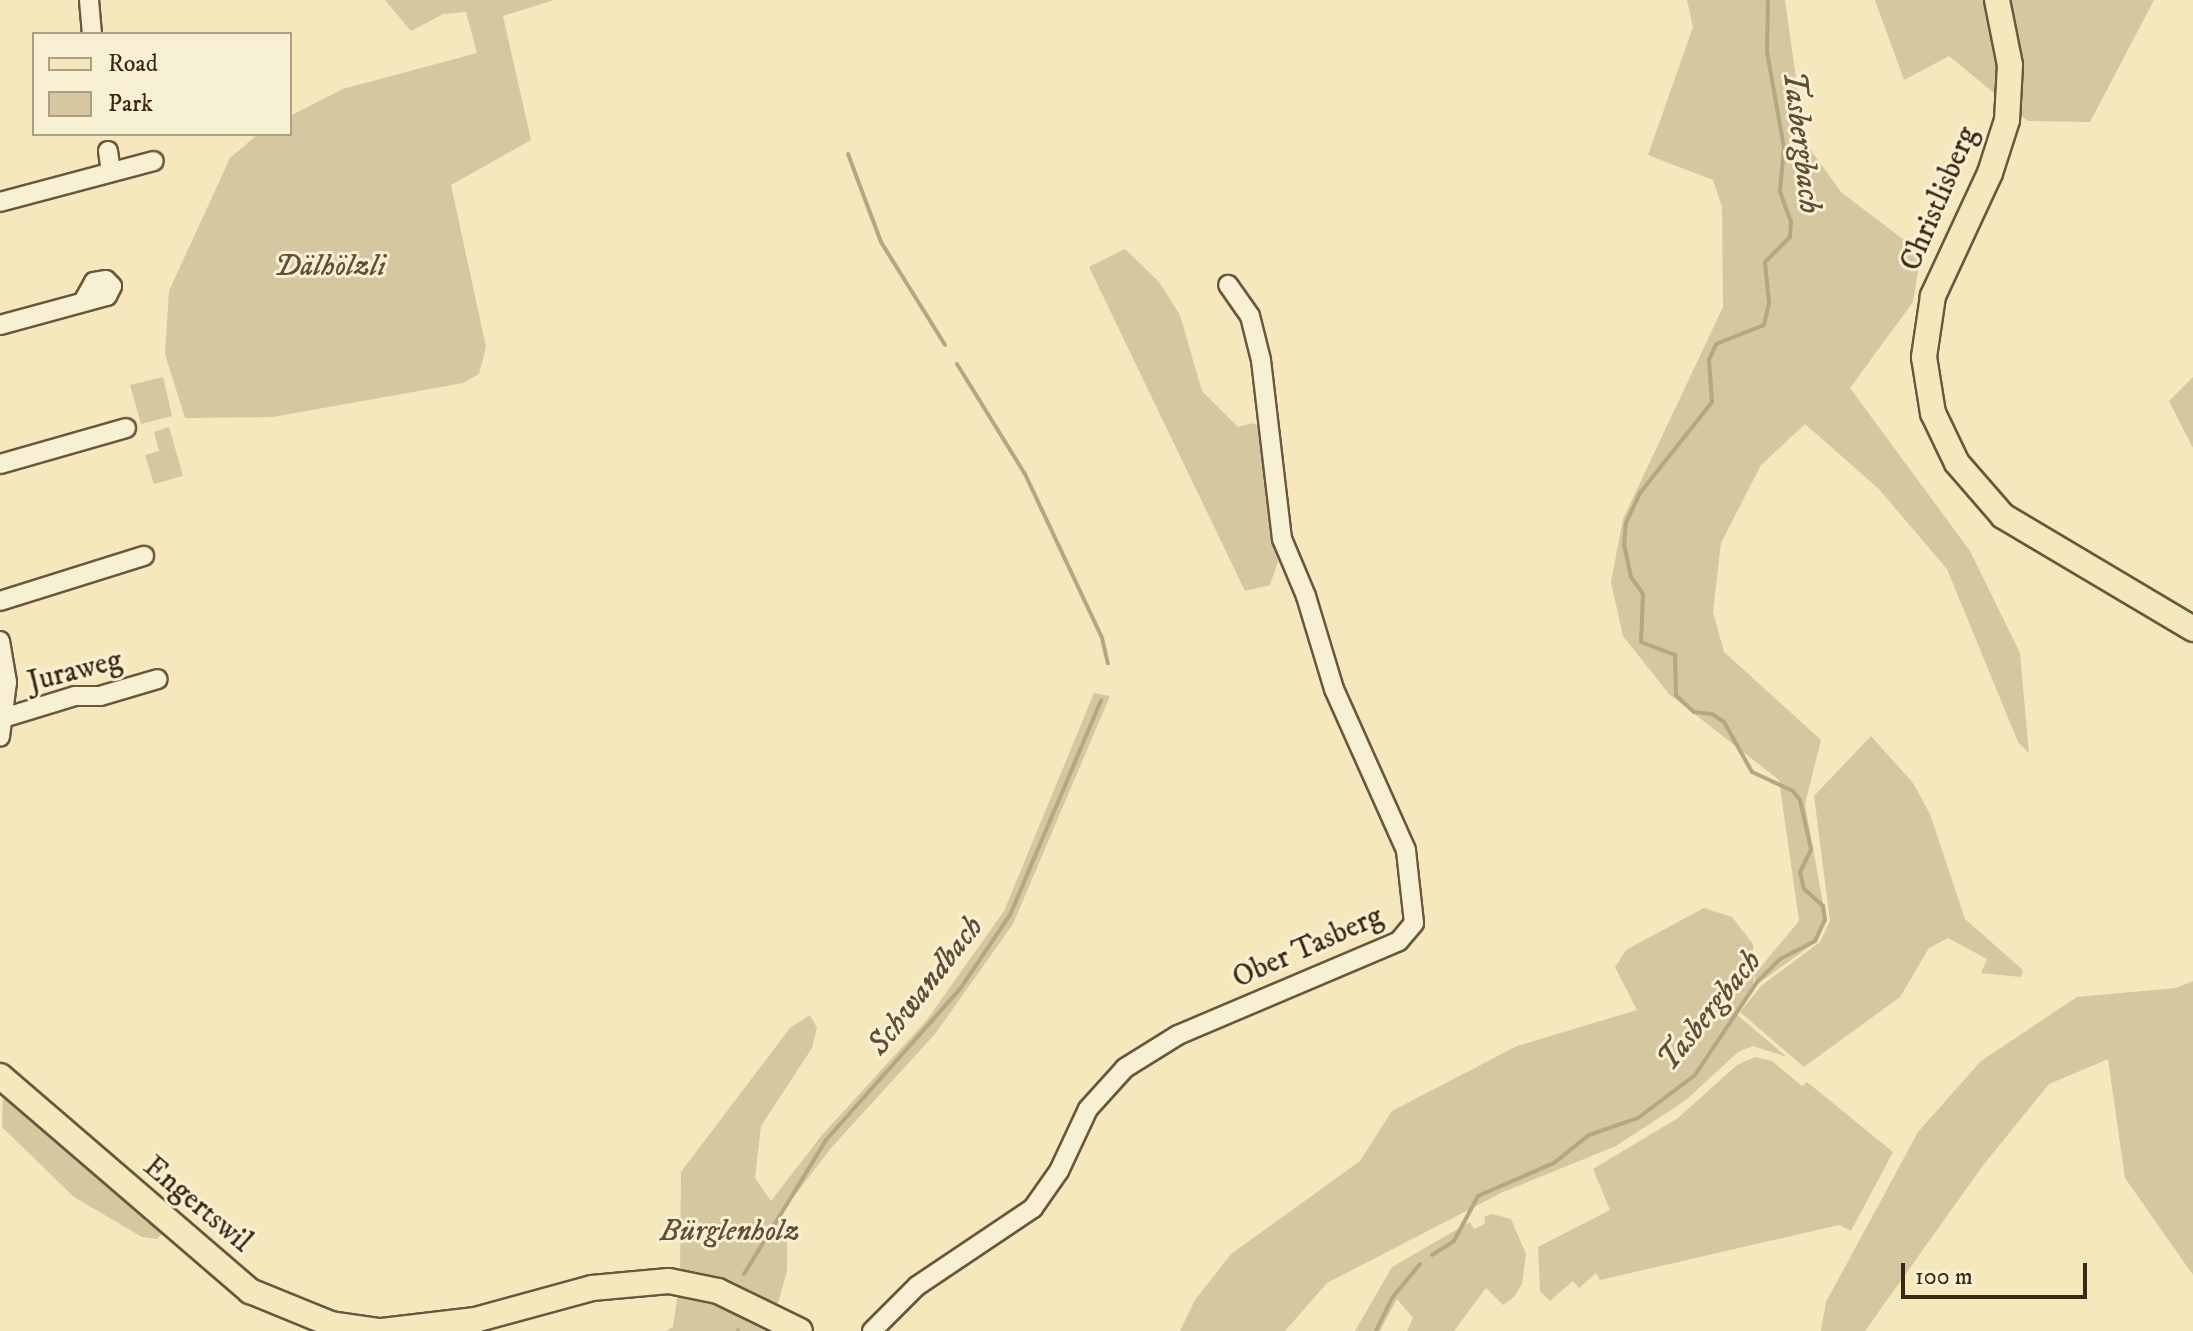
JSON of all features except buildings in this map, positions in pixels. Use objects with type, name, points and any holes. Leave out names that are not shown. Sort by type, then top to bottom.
[{"type":"main road","name":"Christlisberg","points":[[1997,0],[2010,65],[2007,120],[1990,173],[1933,296],[1924,357],[1933,413],[1957,463],[2003,516],[2193,629]]},
{"type":"main road","name":"Engertswil","points":[[0,1076],[250,1291],[331,1324],[381,1331],[475,1320],[592,1288],[669,1281],[718,1291],[800,1331]]},
{"type":"street","points":[[89,0],[92,32]]},
{"type":"street","points":[[108,151],[111,172]]},
{"type":"street","points":[[0,202],[154,161]]},
{"type":"street","name":"Ober Tasberg","points":[[872,1331],[917,1286],[1033,1208],[1055,1179],[1088,1109],[1125,1068],[1178,1035],[1399,941],[1414,923],[1403,843],[1334,689],[1306,596],[1282,539],[1261,360],[1250,316],[1228,285]]},
{"type":"street","points":[[0,325],[83,302]]},
{"type":"street","points":[[0,464],[126,428]]},
{"type":"street","points":[[0,601],[144,556]]},
{"type":"street","points":[[0,641],[2,725]]},
{"type":"street","name":"Juraweg","points":[[2,725],[75,696],[100,696],[158,679]]},
{"type":"green space","name":"Dälhölzli","points":[[385,0],[554,0],[503,16],[531,140],[451,185],[486,347],[479,374],[463,383],[273,417],[185,418],[165,354],[169,291],[230,158],[256,136],[292,136],[292,115],[343,89],[477,53],[466,12],[443,14],[411,31]]},
{"type":"green space","points":[[1687,0],[1785,0],[1805,142],[1841,192],[1921,253],[1913,302],[1850,388],[1970,551],[2020,653],[2029,753],[2018,742],[1947,569],[1878,488],[1805,424],[1761,465],[1721,543],[1713,612],[1724,652],[1821,740],[1805,804],[1826,920],[1817,941],[1756,985],[1754,975],[1799,921],[1779,780],[1669,694],[1623,636],[1611,582],[1623,519],[1723,307],[1722,207],[1713,180],[1648,155],[1693,27]]},
{"type":"green space","points":[[1875,0],[2154,0],[2090,122],[2028,121],[1949,56],[1904,80]]},
{"type":"green space","points":[[1125,249],[1159,282],[1180,315],[1202,391],[1238,427],[1254,423],[1264,434],[1278,561],[1270,585],[1245,591],[1089,267]]},
{"type":"green space","points":[[163,377],[172,416],[141,424],[130,385]]},
{"type":"green space","points":[[2193,377],[2193,448],[2169,401]]},
{"type":"green space","points":[[169,427],[183,476],[154,484],[145,455],[159,451],[154,432]]},
{"type":"green space","name":"Bürglenholz","points":[[1094,693],[1110,696],[1013,924],[935,1034],[831,1148],[779,1216],[787,1229],[787,1271],[776,1310],[680,1277],[681,1172],[790,1028],[810,1015],[817,1028],[812,1048],[761,1126],[755,1178],[771,1201],[822,1135],[926,1021],[1004,911]]},
{"type":"green space","points":[[1871,736],[1913,783],[1930,814],[1965,919],[2023,970],[2021,977],[1981,973],[1987,959],[1948,938],[1929,948],[1900,997],[1804,1067],[1740,1012],[1761,986],[1820,942],[1830,921],[1814,796]]},
{"type":"green space","points":[[1704,908],[1732,917],[1753,944],[1754,987],[1736,1014],[1787,1057],[1753,1046],[1738,1052],[1686,1100],[1616,1146],[1503,1192],[1327,1283],[1285,1331],[1180,1331],[1195,1300],[1231,1254],[1360,1161],[1392,1111],[1517,1046],[1637,1010],[1615,967],[1626,950]]},
{"type":"green space","points":[[2193,981],[2193,1275],[2125,1178],[2108,1059],[2049,1084],[1984,1164],[1865,1331],[1821,1331],[1826,1302],[1918,1132],[1981,1061],[2077,997],[2176,988]]},
{"type":"green space","points":[[1755,1057],[1772,1061],[1802,1086],[1807,1082],[1893,1152],[1851,1231],[1839,1225],[1600,1280],[1596,1273],[1579,1288],[1573,1281],[1550,1301],[1540,1291],[1538,1247],[1610,1210],[1593,1169],[1678,1118],[1737,1065]]},
{"type":"green space","points":[[3,1092],[165,1230],[157,1239],[142,1237],[74,1197],[2,1127]]},
{"type":"green space","points":[[1492,1214],[1511,1219],[1526,1254],[1522,1284],[1514,1297],[1503,1305],[1486,1288],[1454,1331],[1407,1331],[1413,1318],[1397,1299],[1380,1331],[1355,1331],[1392,1267],[1470,1222],[1474,1229],[1485,1224],[1484,1217]]},
{"type":"green space","name":"Bürglenholz","points":[[678,1292],[712,1299],[776,1331],[666,1331],[673,1327]]},
{"type":"waterway","name":"Tasbergbach","points":[[1432,1255],[1454,1241],[1478,1196],[1554,1163],[1589,1135],[1638,1118],[1695,1075],[1757,982],[1780,959],[1815,941],[1825,920],[1823,906],[1804,889],[1800,872],[1811,849],[1800,800],[1793,791],[1752,772],[1724,722],[1712,714],[1694,712],[1676,695],[1675,655],[1641,642],[1643,594],[1631,577],[1624,545],[1626,523],[1640,493],[1712,402],[1709,360],[1716,344],[1764,325],[1769,303],[1765,262],[1790,237],[1791,222],[1780,191],[1784,148],[1767,52],[1768,0]]},
{"type":"waterway","name":"Schwandbach","points":[[848,154],[881,242],[945,345]]},
{"type":"waterway","name":"Schwandbach","points":[[957,364],[1025,474],[1102,638],[1108,663]]},
{"type":"waterway","name":"Schwandbach","points":[[744,1274],[826,1140],[960,989],[1010,915],[1101,701]]},
{"type":"waterway","name":"Tasbergbach","points":[[1376,1331],[1392,1298],[1420,1264]]}]
